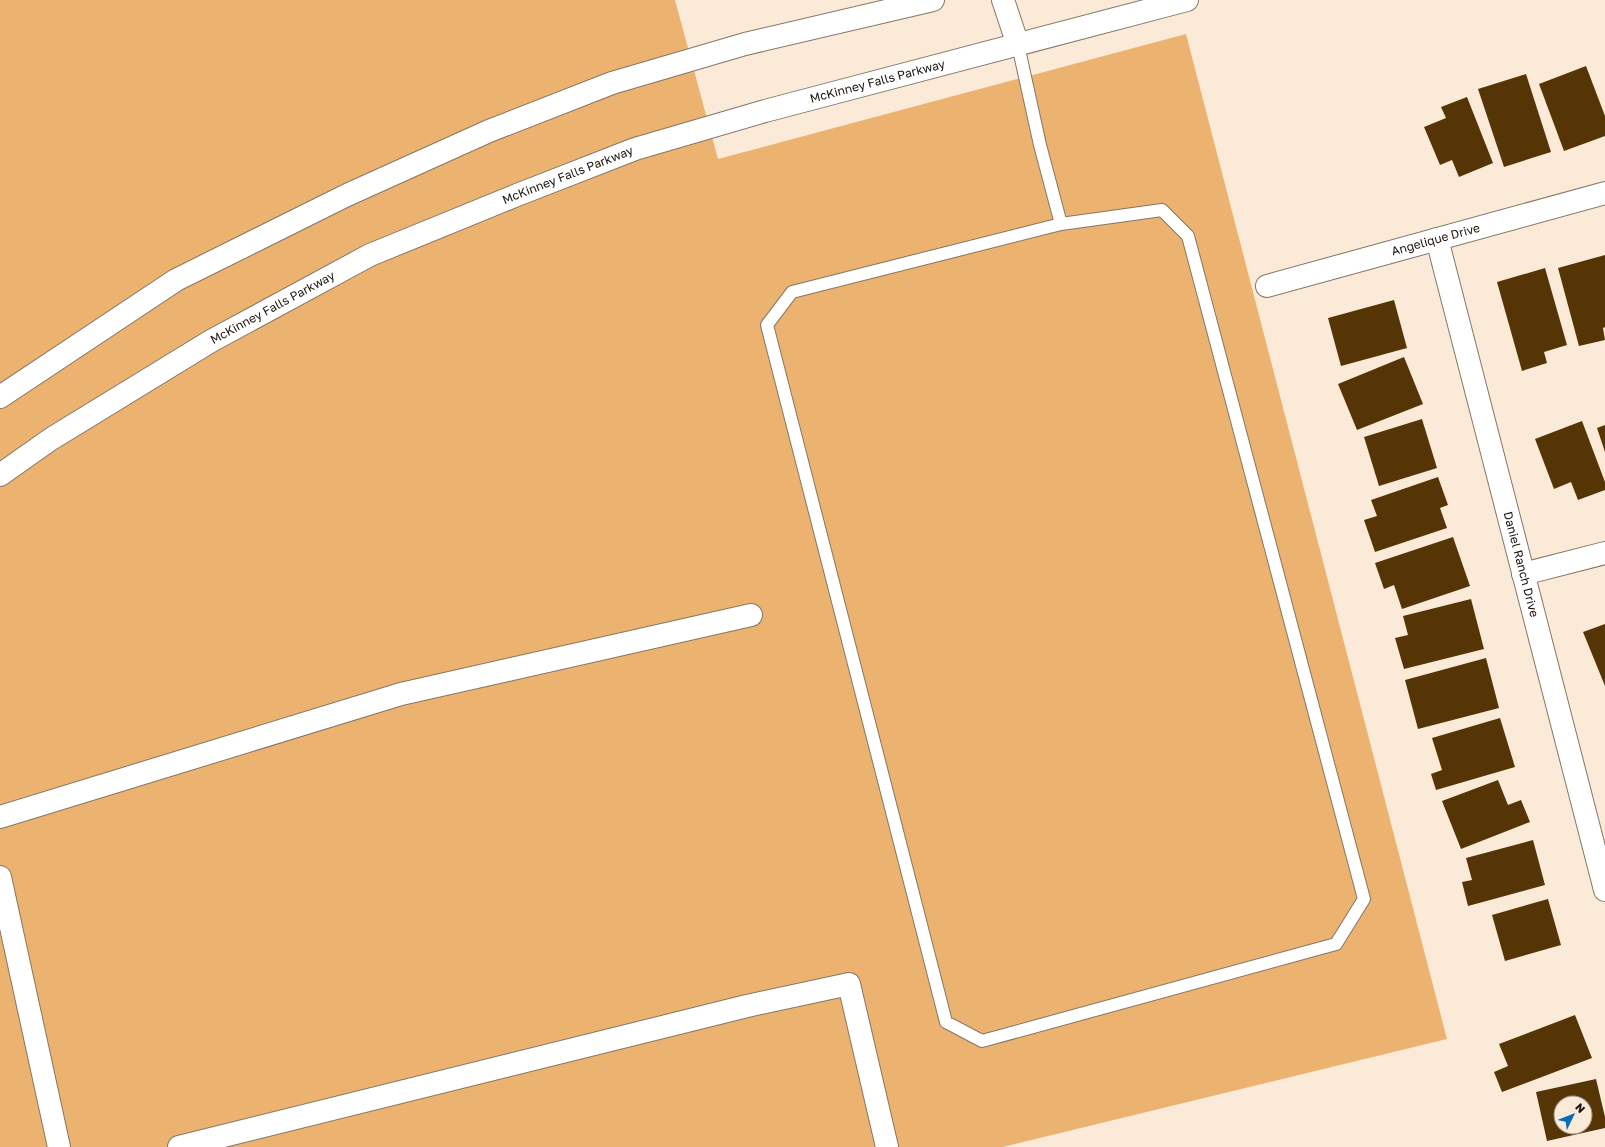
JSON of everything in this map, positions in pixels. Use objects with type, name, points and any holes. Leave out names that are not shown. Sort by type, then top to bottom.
[{"type":"street","points":[[0,397],[176,280],[347,195],[489,131],[612,82],[745,44],[933,0]]},
{"type":"street","points":[[1003,0],[1018,45]]},
{"type":"street","name":"McKinney Falls Parkway","points":[[0,475],[51,439],[211,341],[370,255],[634,149],[765,111],[1187,0]]},
{"type":"street","name":"Angelique Drive","points":[[1267,286],[1605,193]]},
{"type":"street","name":"Daniel Ranch Drive","points":[[1437,239],[1605,890]]},
{"type":"street","points":[[1523,574],[1605,553]]},
{"type":"street","points":[[0,817],[401,694],[751,615]]},
{"type":"street","points":[[0,877],[59,1147]]},
{"type":"street","points":[[179,1147],[747,1006],[849,984],[887,1147]]},
{"type":"lane","points":[[1018,45],[1040,145],[1061,224]]},
{"type":"lane","points":[[1162,210],[1188,236],[1364,899],[1336,944],[982,1041],[946,1022],[767,325],[792,292],[1061,224],[1162,210]]},
{"type":"shaded area","points":[[0,0],[675,0],[718,159],[1186,34],[1447,1039],[1003,1147],[0,1147]]},
{"type":"building","points":[[1586,66],[1605,116],[1605,136],[1564,151],[1539,84]]},
{"type":"building","points":[[1526,74],[1551,152],[1504,167],[1478,89]]},
{"type":"building","points":[[1467,97],[1493,163],[1459,177],[1452,160],[1440,165],[1424,127],[1446,118],[1441,107]]},
{"type":"building","points":[[1605,255],[1605,327],[1603,328],[1605,340],[1579,346],[1558,268]]},
{"type":"building","points":[[1545,268],[1567,345],[1544,352],[1547,363],[1522,371],[1497,282]]},
{"type":"building","points":[[1394,300],[1407,348],[1341,366],[1328,318]]},
{"type":"building","points":[[1404,357],[1423,404],[1357,430],[1338,384]]},
{"type":"building","points":[[1422,419],[1437,468],[1379,486],[1364,437]]},
{"type":"building","points":[[1582,421],[1605,482],[1605,490],[1578,500],[1571,482],[1554,489],[1535,439]]},
{"type":"building","points":[[1605,425],[1605,452],[1597,428]]},
{"type":"building","points":[[1438,477],[1448,505],[1440,508],[1447,528],[1375,552],[1364,520],[1377,516],[1371,500]]},
{"type":"building","points":[[1453,537],[1470,586],[1402,609],[1394,585],[1384,589],[1375,563]]},
{"type":"building","points":[[1471,599],[1484,649],[1404,669],[1395,638],[1408,635],[1403,616]]},
{"type":"building","points":[[1605,624],[1605,686],[1583,632]]},
{"type":"building","points":[[1486,658],[1499,708],[1418,729],[1405,680]]},
{"type":"building","points":[[1500,718],[1515,767],[1436,790],[1431,774],[1442,770],[1432,738]]},
{"type":"building","points":[[1498,780],[1508,805],[1521,800],[1530,822],[1461,849],[1442,801]]},
{"type":"building","points":[[1533,840],[1545,885],[1468,906],[1462,882],[1472,880],[1466,858]]},
{"type":"building","points":[[1548,899],[1561,945],[1505,961],[1492,915]]},
{"type":"building","points":[[1575,1015],[1592,1058],[1502,1092],[1494,1072],[1508,1066],[1499,1044]]},
{"type":"building","points":[[1596,1079],[1605,1117],[1605,1128],[1593,1131],[1593,1095],[1553,1095],[1553,1135],[1574,1135],[1547,1141],[1536,1092]]}]
